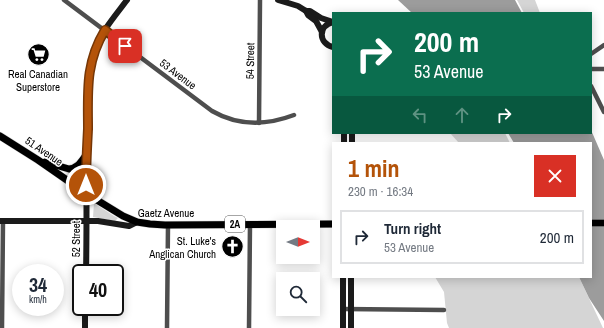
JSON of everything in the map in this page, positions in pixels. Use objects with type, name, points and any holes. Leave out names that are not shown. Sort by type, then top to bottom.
[{"type":"main road","name":"51 Avenue","points":[[0,136],[38,160],[86,194],[123,216],[137,222]]},
{"type":"main road","points":[[38,160],[69,169],[79,165],[86,155]]},
{"type":"main road","name":"Gaetz Avenue","points":[[137,222],[168,225],[332,224]]},
{"type":"main road","points":[[592,223],[604,223]]},
{"type":"street","name":"53 Avenue","points":[[64,0],[212,111],[224,117],[244,123],[259,123],[280,120],[294,115]]},
{"type":"street","name":"52 Street","points":[[86,264],[86,155],[88,83],[90,68],[94,52],[105,30],[128,0]]},
{"type":"street","name":"54 Street","points":[[259,123],[260,0]]},
{"type":"street","points":[[278,0],[298,6],[321,18],[332,22]]},
{"type":"street","points":[[306,11],[308,15],[316,21],[322,32],[325,43],[332,48]]},
{"type":"street","points":[[322,32],[326,25],[332,22]]},
{"type":"street","points":[[592,53],[604,45]]},
{"type":"street","points":[[592,69],[604,69]]},
{"type":"street","points":[[592,88],[604,112]]},
{"type":"street","points":[[1,221],[2,328]]},
{"type":"street","name":"Gaetz Avenue","points":[[1,221],[98,221],[129,226],[137,222]]},
{"type":"street","points":[[249,328],[250,224]]},
{"type":"street","points":[[167,328],[168,225]]},
{"type":"street","points":[[343,278],[343,328]]},
{"type":"street","points":[[351,278],[351,328]]},
{"type":"street","points":[[343,309],[444,310]]},
{"type":"street","points":[[85,316],[85,328]]},
{"type":"shaded area","points":[[398,0],[515,0],[521,12],[411,12]]},
{"type":"shaded area","points":[[517,0],[535,0],[540,12],[523,12]]},
{"type":"shaded area","points":[[592,132],[604,160],[604,321],[589,298],[579,278],[592,278],[592,142],[513,142],[509,134],[592,134]]},
{"type":"shaded area","points":[[451,134],[506,134],[510,142],[458,142]]},
{"type":"shaded area","points":[[94,203],[118,218],[115,221],[93,217]]},
{"type":"shaded area","points":[[436,278],[579,278],[603,328],[449,328],[447,323],[444,292]]},
{"type":"place","name":"Real Canadian Superstore","points":[[38,54]]},
{"type":"place","name":"St. Luke's Anglican Church","points":[[232,247]]},
{"type":"route","points":[[86,185],[88,83],[94,52],[105,30],[125,46]]}]
